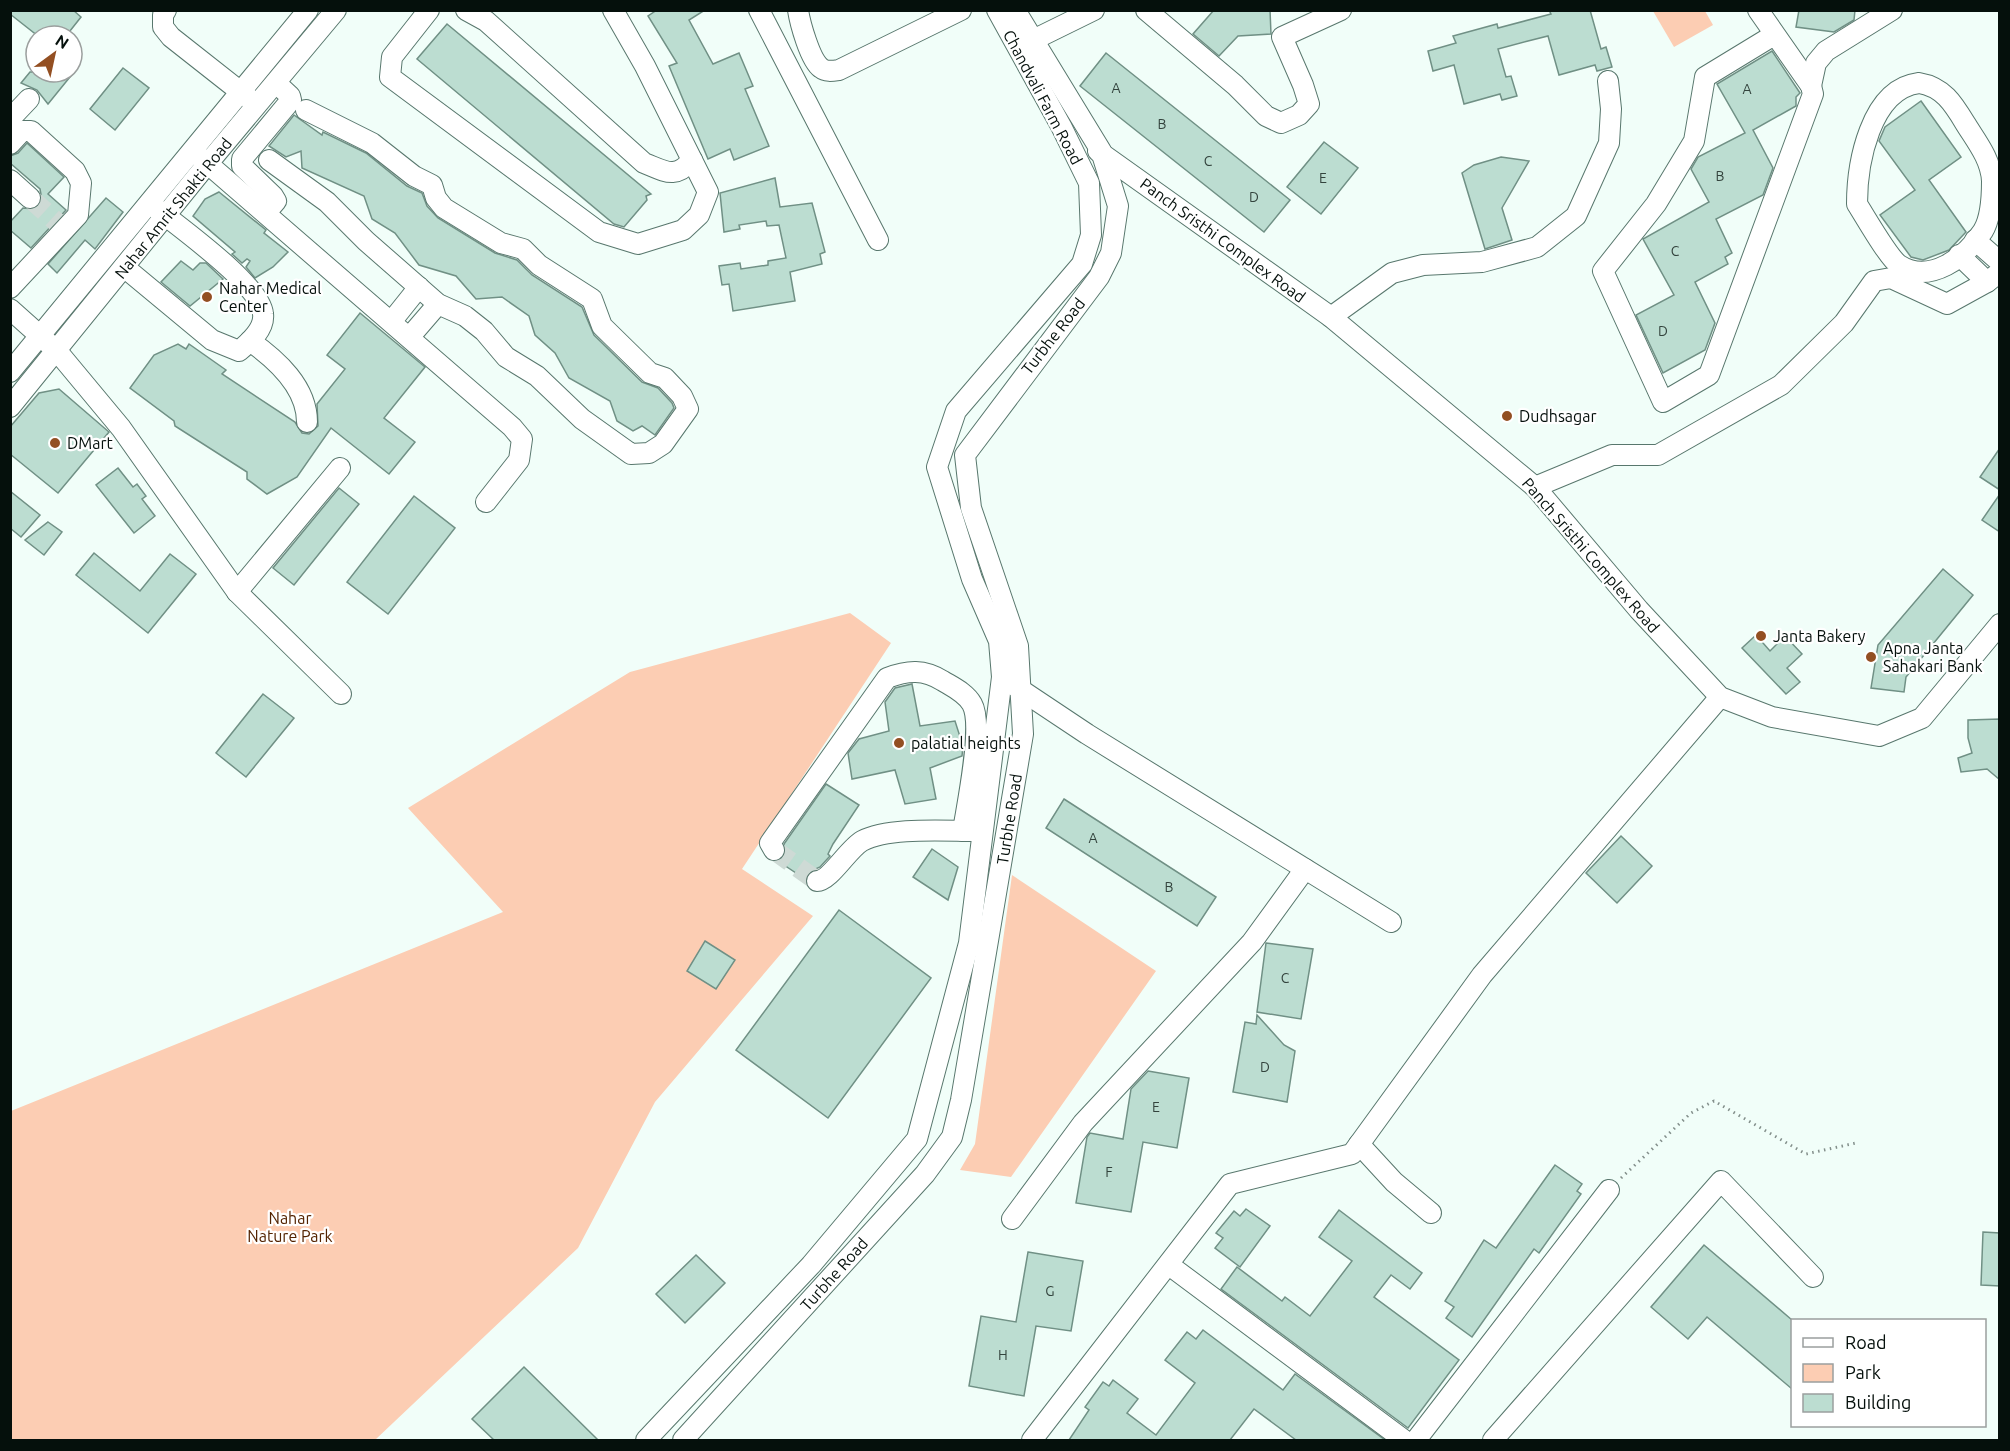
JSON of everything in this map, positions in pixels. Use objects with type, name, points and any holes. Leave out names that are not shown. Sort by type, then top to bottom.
[{"type":"street","points":[[166,10],[163,15],[163,27],[171,37],[257,105]]},
{"type":"street","name":"Nahar Amrit Shakti Road","points":[[10,407],[166,216],[242,92],[308,10]]},
{"type":"street","name":"Nahar Amrit Shakti Road","points":[[10,372],[150,203],[257,105],[336,10]]},
{"type":"street","points":[[429,10],[392,57],[390,77],[599,232],[638,243],[683,230],[699,215],[708,192],[645,66],[613,10]]},
{"type":"street","points":[[466,10],[486,21],[644,163],[671,173],[683,171],[692,160]]},
{"type":"street","points":[[759,10],[878,240]]},
{"type":"street","points":[[798,10],[803,34],[818,66],[827,71],[839,70],[961,10]]},
{"type":"street","name":"Chandvali Farm Road","points":[[952,423],[956,411],[1082,264],[1091,235],[1089,183],[997,10]]},
{"type":"street","name":"Chandvali Farm Road","points":[[1015,10],[1031,41],[1101,151]]},
{"type":"street","points":[[1031,41],[1094,10]]},
{"type":"street","points":[[1146,10],[1235,85],[1266,116],[1281,123],[1299,115],[1309,104],[1304,86],[1282,37],[1341,10]]},
{"type":"street","points":[[1758,10],[1812,90]]},
{"type":"street","points":[[1774,35],[1705,77],[1694,141],[1656,204],[1603,271],[1663,402],[1709,375],[1812,90],[1816,63],[1826,51],[1892,10]]},
{"type":"street","points":[[1330,317],[1392,273],[1423,265],[1482,262],[1537,247],[1576,216],[1609,144],[1611,109],[1608,81]]},
{"type":"street","points":[[270,208],[276,201],[242,166],[242,159],[291,100],[290,96],[276,83]]},
{"type":"street","points":[[1911,84],[1932,85],[1950,98],[1988,160],[1992,180],[1989,213],[1983,231],[1975,240],[1940,270],[1928,273],[1907,269],[1897,264],[1857,204],[1864,150],[1871,123],[1880,107],[1911,84]]},
{"type":"street","points":[[10,119],[29,99]]},
{"type":"street","points":[[269,160],[327,202],[366,241],[438,304],[465,316],[484,331],[506,357],[537,376],[582,419],[631,453],[649,453],[663,444],[688,409],[682,396],[665,378],[650,373],[602,326],[592,299],[539,266],[523,249],[501,243],[444,208],[436,198],[432,185],[414,176],[372,143],[306,110]]},
{"type":"street","points":[[10,144],[22,131],[31,131],[75,171],[81,183],[78,215],[12,283]]},
{"type":"street","name":"Panch Sristhi Complex Road","points":[[1070,146],[1101,151],[1330,317],[1535,486],[1639,610],[1720,697],[1772,717],[1879,736],[1922,718],[2000,624]]},
{"type":"street","name":"Turbhe Road","points":[[683,1440],[917,1183],[952,1137],[962,1100],[1023,734],[1018,646],[971,508],[965,455],[1099,277],[1111,254],[1118,206],[1101,151]]},
{"type":"street","points":[[203,154],[270,208],[522,429]]},
{"type":"street","points":[[203,154],[513,427],[522,439],[519,460],[486,502]]},
{"type":"street","points":[[10,180],[30,198]]},
{"type":"street","points":[[124,267],[212,340],[239,351],[261,326],[263,313],[257,298],[245,282],[150,203]]},
{"type":"street","points":[[1975,240],[2000,262]]},
{"type":"street","points":[[1535,486],[1611,455],[1658,455],[1782,385],[1844,323],[1874,281],[1891,278],[1947,304],[1993,277],[1959,255]]},
{"type":"street","points":[[395,317],[419,287]]},
{"type":"street","points":[[413,333],[438,304]]},
{"type":"street","points":[[10,309],[57,351],[121,428],[237,592],[341,694]]},
{"type":"street","points":[[250,341],[281,367],[300,391],[307,412],[307,422]]},
{"type":"street","points":[[646,1440],[811,1265],[917,1139],[969,943],[1002,677],[999,641],[972,579],[938,467],[952,423],[979,435]]},
{"type":"street","points":[[237,592],[340,468]]},
{"type":"street","points":[[774,850],[770,843],[887,678],[910,672],[930,673],[962,693],[972,704],[977,726],[963,831]]},
{"type":"street","points":[[1002,677],[1077,727],[1391,922]]},
{"type":"street","points":[[1032,1440],[1230,1184],[1352,1154],[1482,975],[1720,697]]},
{"type":"street","points":[[817,880],[826,878],[852,848],[871,838],[888,833],[963,831],[1006,837]]},
{"type":"street","points":[[1012,1219],[1083,1123],[1252,942],[1305,869]]},
{"type":"street","points":[[969,943],[989,942]]},
{"type":"street","points":[[920,1127],[952,1137]]},
{"type":"street","points":[[1359,1144],[1394,1182],[1431,1214]]},
{"type":"street","points":[[1493,1440],[1721,1181],[1813,1277]]},
{"type":"street","points":[[1416,1440],[1609,1190]]},
{"type":"street","points":[[1168,1265],[1404,1440]]},
{"type":"path","points":[[1609,1190],[1691,1113],[1714,1101],[1806,1155],[1857,1143]]},
{"type":"green space","points":[[1653,11],[1705,11],[1713,25],[1674,47]]},
{"type":"green space","name":"Nahar Nature Park","points":[[850,613],[891,643],[742,869],[813,916],[655,1102],[578,1248],[375,1440],[11,1440],[11,1111],[503,912],[408,808],[630,672]]},
{"type":"green space","points":[[1012,875],[1156,971],[1011,1177],[960,1170],[975,1144]]},
{"type":"building","points":[[10,10],[73,10],[81,17],[75,24],[24,25],[10,14]]},
{"type":"building","points":[[657,10],[705,10],[689,20],[713,64],[739,53],[753,86],[745,89],[769,146],[734,160],[730,149],[708,159],[669,66],[677,63],[648,16]]},
{"type":"building","points":[[1214,10],[1270,10],[1271,34],[1238,36],[1219,56],[1193,34]]},
{"type":"building","points":[[1549,10],[1590,10],[1601,49],[1606,47],[1612,67],[1597,71],[1595,65],[1559,75],[1548,36],[1528,41],[1498,49],[1506,77],[1511,76],[1517,96],[1502,100],[1500,94],[1464,104],[1454,65],[1433,71],[1428,51],[1456,43],[1453,36],[1497,24],[1498,28],[1551,14]]},
{"type":"building","points":[[1799,10],[1855,10],[1854,20],[1834,32],[1796,27]]},
{"type":"building","points":[[447,24],[651,194],[646,196],[647,200],[624,227],[614,224],[417,59]]},
{"type":"building","points":[[1772,51],[1800,93],[1796,97],[1796,106],[1753,130],[1773,168],[1763,195],[1716,219],[1732,253],[1725,257],[1728,264],[1695,282],[1715,323],[1705,350],[1663,373],[1636,315],[1674,295],[1643,239],[1709,202],[1691,169],[1698,157],[1745,133],[1717,84]]},
{"type":"building","points":[[1106,53],[1290,200],[1264,232],[1080,86]]},
{"type":"building","points":[[123,68],[149,88],[115,130],[90,109]]},
{"type":"building","points":[[24,79],[24,84],[64,84],[48,104],[37,90],[21,83]]},
{"type":"building","points":[[1921,101],[1961,157],[1929,180],[1966,232],[1949,250],[1923,260],[1911,257],[1880,215],[1915,190],[1879,141],[1885,127]]},
{"type":"building","points":[[294,115],[322,135],[323,132],[366,153],[407,186],[422,193],[427,206],[438,218],[495,253],[517,260],[532,275],[582,307],[594,335],[642,382],[658,388],[672,403],[674,408],[655,435],[642,426],[633,431],[617,421],[610,401],[569,378],[555,353],[535,335],[529,316],[502,297],[476,299],[456,276],[419,265],[395,233],[372,219],[364,196],[302,168],[301,151],[286,157],[269,146]]},
{"type":"building","points":[[1324,142],[1358,168],[1321,214],[1287,187]]},
{"type":"building","points":[[27,143],[64,177],[48,194],[66,210],[31,248],[10,230],[10,222],[23,208],[34,209],[42,200],[40,189],[10,163],[10,156],[18,153]]},
{"type":"building","points":[[1501,157],[1529,161],[1502,208],[1512,240],[1485,249],[1462,173],[1474,165]]},
{"type":"building","points":[[775,178],[780,207],[812,203],[825,252],[820,254],[822,264],[790,272],[795,301],[733,311],[729,284],[722,285],[719,266],[740,263],[741,269],[768,265],[768,261],[786,258],[779,225],[767,226],[766,221],[739,225],[740,229],[724,232],[720,193]]},
{"type":"building","points":[[219,192],[266,230],[264,233],[288,252],[273,267],[255,278],[246,267],[250,261],[247,259],[242,263],[232,254],[235,252],[193,216],[205,199]]},
{"type":"building","points":[[106,198],[123,212],[95,249],[85,240],[57,273],[48,264]]},
{"type":"building","points":[[181,261],[193,270],[200,263],[206,263],[223,279],[190,306],[161,282]]},
{"type":"building","points":[[360,313],[425,367],[384,418],[415,442],[389,474],[331,428],[297,477],[267,494],[247,479],[247,472],[175,426],[174,421],[130,388],[154,355],[178,344],[186,349],[189,344],[226,370],[222,374],[295,422],[302,433],[309,434],[318,426],[317,404],[345,369],[327,355]]},
{"type":"building","name":"DMart","points":[[59,389],[109,432],[58,493],[10,454],[10,427],[39,393]]},
{"type":"building","points":[[2000,448],[2000,490],[1980,477]]},
{"type":"building","points":[[118,468],[133,487],[137,484],[146,496],[142,499],[155,516],[134,533],[96,485]]},
{"type":"building","points":[[339,488],[359,504],[294,585],[273,568]]},
{"type":"building","points":[[10,491],[40,515],[21,537],[10,528]]},
{"type":"building","points":[[2000,494],[2000,532],[1982,520]]},
{"type":"building","points":[[414,496],[455,528],[388,614],[347,582]]},
{"type":"building","points":[[48,522],[62,532],[44,555],[25,540]]},
{"type":"building","points":[[94,553],[140,591],[170,554],[196,574],[148,633],[76,575]]},
{"type":"building","points":[[1943,569],[1973,595],[1906,677],[1904,692],[1871,688],[1878,645]]},
{"type":"building","points":[[1756,635],[1770,651],[1785,636],[1802,654],[1787,668],[1800,682],[1786,694],[1742,648]]},
{"type":"building","name":"palatial heights","points":[[912,684],[920,726],[955,721],[963,746],[962,756],[930,768],[936,799],[905,804],[895,770],[852,779],[848,753],[859,739],[889,731],[885,702],[895,688]]},
{"type":"building","points":[[263,694],[294,718],[246,777],[216,753]]},
{"type":"building","points":[[2000,719],[2000,780],[1987,769],[1961,772],[1958,758],[1972,753],[1968,738],[1968,720]]},
{"type":"building","points":[[826,784],[859,805],[833,844],[828,854],[830,856],[820,867],[809,872],[805,879],[778,861],[785,856],[784,844]]},
{"type":"building","points":[[1064,799],[1216,897],[1197,926],[1046,828]]},
{"type":"building","points":[[1621,836],[1652,866],[1617,903],[1586,873]]},
{"type":"building","points":[[932,849],[958,867],[948,900],[913,877]]},
{"type":"building","points":[[839,910],[931,978],[828,1118],[736,1050]]},
{"type":"building","points":[[705,941],[735,960],[716,989],[687,971]]},
{"type":"building","points":[[1266,943],[1313,949],[1301,1019],[1257,1012]]},
{"type":"building","points":[[1257,1015],[1284,1045],[1295,1051],[1287,1102],[1233,1092],[1245,1022],[1256,1024]]},
{"type":"building","points":[[1148,1071],[1189,1078],[1177,1148],[1143,1142],[1131,1212],[1076,1203],[1087,1137],[1090,1133],[1123,1139],[1131,1089]]},
{"type":"building","points":[[1555,1165],[1582,1184],[1577,1191],[1581,1194],[1539,1253],[1534,1249],[1472,1337],[1446,1318],[1454,1307],[1445,1301],[1484,1240],[1496,1248]]},
{"type":"building","points":[[1246,1209],[1270,1226],[1240,1267],[1215,1248],[1223,1238],[1216,1233],[1234,1211],[1240,1216]]},
{"type":"building","points":[[1339,1210],[1422,1273],[1410,1289],[1391,1275],[1374,1297],[1459,1360],[1408,1428],[1221,1289],[1237,1267],[1282,1301],[1285,1297],[1310,1316],[1352,1261],[1319,1237]]},
{"type":"building","points":[[1983,1232],[2000,1233],[2000,1286],[1981,1285]]},
{"type":"building","points":[[1704,1245],[1791,1319],[1791,1388],[1707,1317],[1688,1339],[1651,1307]]},
{"type":"building","points":[[1028,1252],[1083,1261],[1071,1331],[1036,1326],[1024,1396],[969,1386],[981,1316],[1016,1322]]},
{"type":"building","points":[[696,1255],[725,1283],[685,1323],[656,1294]]},
{"type":"building","points":[[1203,1330],[1283,1390],[1295,1374],[1385,1440],[1296,1440],[1254,1409],[1230,1440],[1069,1440],[1089,1410],[1085,1407],[1103,1382],[1109,1386],[1113,1380],[1138,1399],[1127,1413],[1156,1435],[1195,1383],[1165,1360],[1187,1332],[1196,1339]]},
{"type":"building","points":[[524,1367],[598,1440],[494,1440],[472,1419]]},
{"type":"tunnel","points":[[30,198],[63,228]]},
{"type":"tunnel","points":[[774,850],[817,881]]},
{"type":"place","name":"Nahar Medical Center","points":[[207,297]]},
{"type":"place","name":"Dudhsagar","points":[[1507,416]]},
{"type":"place","name":"DMart","points":[[55,443]]},
{"type":"place","name":"Janta Bakery","points":[[1761,636]]},
{"type":"place","name":"Apna Janta Sahakari Bank","points":[[1871,657]]},
{"type":"place","name":"palatial heights","points":[[899,743]]}]
